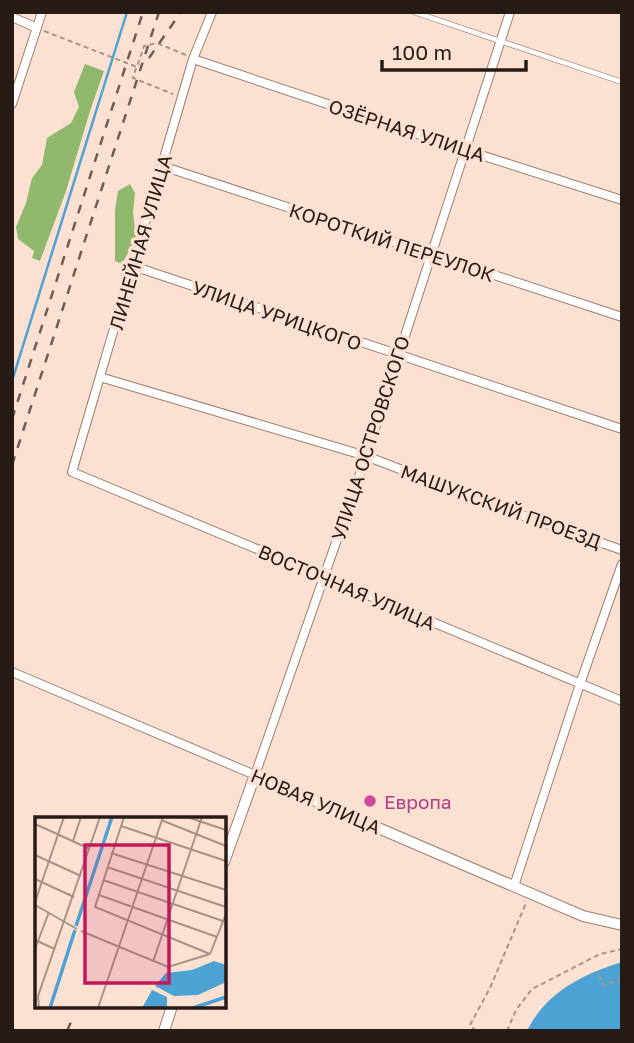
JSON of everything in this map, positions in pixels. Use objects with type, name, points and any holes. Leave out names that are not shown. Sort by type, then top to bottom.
[{"type":"street","points":[[12,104],[41,12]]},
{"type":"street","name":"ЛИНЕЙНАЯ УЛИЦА","points":[[72,472],[192,62],[212,12]]},
{"type":"street","name":"УЛИЦА ОСТРОВСКОГО","points":[[226,856],[366,456],[510,12]]},
{"type":"street","points":[[12,17],[37,28]]},
{"type":"street","name":"ОЗЁРНАЯ УЛИЦА","points":[[192,62],[622,200]]},
{"type":"street","name":"КОРОТКИЙ ПЕРЕУЛОК","points":[[162,166],[622,317]]},
{"type":"street","name":"УЛИЦА УРИЦКОГО","points":[[133,266],[622,429]]},
{"type":"street","name":"МАШУКСКИЙ ПРОЕЗД","points":[[100,377],[366,456],[498,507],[622,550]]},
{"type":"street","name":"ВОСТОЧНАЯ УЛИЦА","points":[[72,472],[622,701]]},
{"type":"street","points":[[514,886],[622,564]]},
{"type":"street","name":"НОВАЯ УЛИЦА","points":[[12,672],[583,916],[622,925]]},
{"type":"street","points":[[164,1031],[171,1008]]},
{"type":"lane","points":[[414,12],[622,82]]},
{"type":"path","points":[[37,28],[136,66]]},
{"type":"path","points":[[182,97],[133,78],[136,66],[144,46],[157,43],[186,55],[185,61],[192,62]]},
{"type":"path","points":[[476,1031],[471,1024],[490,988],[526,903],[514,886]]},
{"type":"path","points":[[507,1031],[516,1010],[531,989],[600,954],[622,949]]},
{"type":"path","points":[[599,975],[603,985],[622,979]]},
{"type":"green space","points":[[85,64],[104,71],[66,191],[40,261],[32,258],[34,251],[18,239],[16,227],[32,178],[42,165],[47,138],[71,123],[79,107],[74,92]]},
{"type":"green space","points":[[130,184],[135,193],[133,212],[136,238],[122,264],[115,261],[115,210],[118,191]]},
{"type":"water","points":[[622,962],[622,1031],[527,1031],[544,1005],[567,986],[593,972]]},
{"type":"waterway","points":[[12,381],[127,12]]},
{"type":"railway","points":[[12,419],[143,12]]},
{"type":"railway","points":[[12,465],[159,12]]},
{"type":"railway","points":[[149,58],[181,12]]},
{"type":"railway","points":[[67,1031],[71,1022]]},
{"type":"place","name":"Европа","points":[[370,801]]}]
